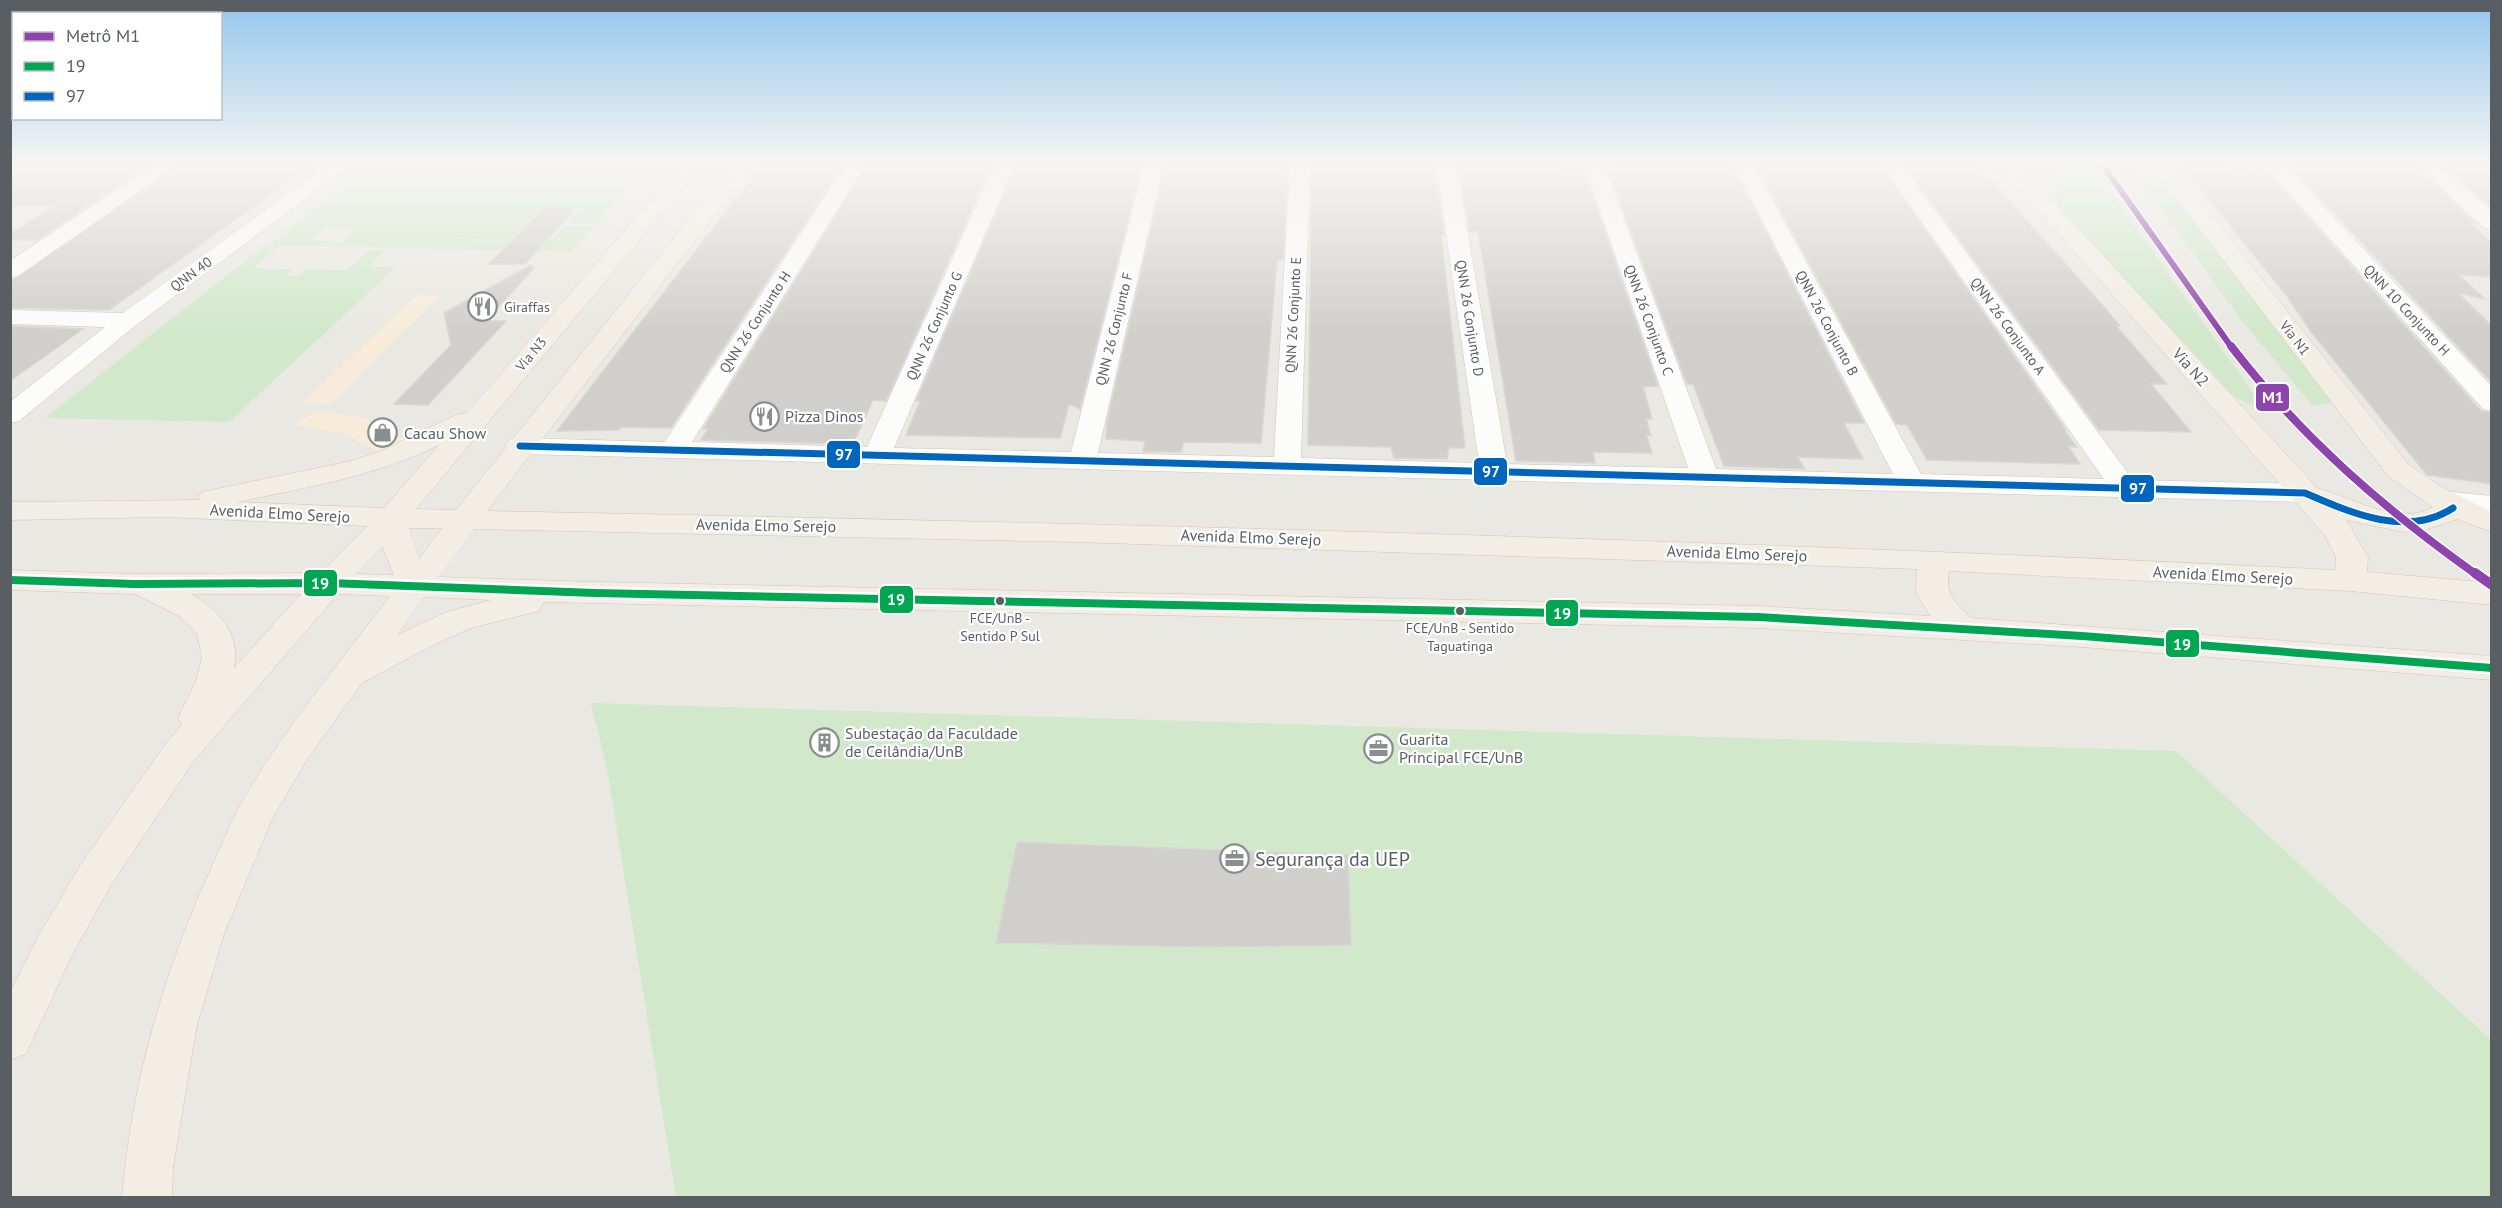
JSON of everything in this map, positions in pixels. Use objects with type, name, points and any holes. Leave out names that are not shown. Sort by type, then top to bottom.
[{"type":"main road","name":"Via N3","points":[[180,752],[329,582],[392,518],[646,220]]},
{"type":"main road","points":[[661,220],[654,230],[659,235],[672,236],[694,228]]},
{"type":"main road","points":[[147,1197],[148,1167],[175,1024],[203,934],[254,816],[295,748],[345,678],[520,446],[700,220]]},
{"type":"main road","name":"Via N2","points":[[2058,220],[2338,530],[2349,549],[2350,581]]},
{"type":"main road","name":"Via N1","points":[[2204,220],[2398,470],[2447,504]]},
{"type":"main road","points":[[586,364],[602,322],[656,256],[651,251],[639,249],[614,258]]},
{"type":"main road","points":[[164,508],[358,468],[420,445],[479,415]]},
{"type":"main road","points":[[2305,493],[2348,511],[2387,520],[2423,521],[2436,518],[2447,504],[2492,523]]},
{"type":"main road","name":"Avenida Elmo Serejo","points":[[10,511],[164,508],[392,518],[1074,532],[1935,560],[2350,581],[2492,594]]},
{"type":"main road","points":[[392,518],[395,540],[415,586]]},
{"type":"main road","points":[[1935,560],[1929,588],[1933,598],[1962,629]]},
{"type":"main road","points":[[10,580],[134,584],[329,582],[595,593],[1758,617],[1962,629],[2492,668]]},
{"type":"main road","points":[[10,1040],[55,946],[97,873],[180,752],[216,674],[218,646],[208,620],[183,602],[134,584]]},
{"type":"main road","points":[[345,678],[450,622],[505,606],[595,593]]},
{"type":"street","points":[[10,271],[85,220]]},
{"type":"street","name":"QNN 40","points":[[10,416],[128,320],[265,220]]},
{"type":"street","name":"QNN 26 Conjunto H","points":[[673,450],[820,220]]},
{"type":"street","name":"QNN 26 Conjunto G","points":[[877,455],[980,220]]},
{"type":"street","name":"QNN 26 Conjunto F","points":[[1083,459],[1140,220]]},
{"type":"street","name":"QNN 26 Conjunto E","points":[[1287,465],[1298,220]]},
{"type":"street","name":"QNN 26 Conjunto D","points":[[1455,220],[1494,472]]},
{"type":"street","name":"QNN 26 Conjunto C","points":[[1613,220],[1705,476]]},
{"type":"street","name":"QNN 26 Conjunto B","points":[[1773,220],[1911,482]]},
{"type":"street","name":"QNN 26 Conjunto A","points":[[1932,220],[2124,487]]},
{"type":"street","name":"QNN 10 Conjunto H","points":[[2325,220],[2492,403]]},
{"type":"street","points":[[10,317],[128,320]]},
{"type":"street","points":[[520,446],[1083,459],[2305,493]]},
{"type":"street","points":[[2447,504],[2492,505]]},
{"type":"shaded area","points":[[416,295],[439,296],[330,404],[303,403]]},
{"type":"shaded area","points":[[316,410],[365,418],[407,440],[384,454],[341,433],[294,425]]},
{"type":"green space","points":[[300,220],[533,220],[511,242],[397,233],[509,243],[539,244],[544,238],[553,238],[565,226],[594,226],[570,252],[269,245]],"holes":[[[326,227],[356,229],[342,242],[309,240]]]},
{"type":"green space","points":[[570,220],[598,220],[595,224],[568,223]]},
{"type":"green space","points":[[2070,220],[2131,220],[2254,395],[2269,408],[2251,405],[2235,397]]},
{"type":"green space","points":[[2170,220],[2194,220],[2331,402],[2313,406],[2239,317]]},
{"type":"green space","points":[[263,247],[278,247],[254,268],[293,269],[285,276],[299,276],[307,269],[347,270],[370,250],[385,250],[369,267],[396,267],[229,422],[45,418]]},
{"type":"green space","points":[[591,703],[2176,751],[2491,1040],[2491,1197],[676,1197],[608,774]]},
{"type":"building","points":[[32,220],[66,220],[37,240],[10,240],[10,234]]},
{"type":"building","points":[[99,220],[234,220],[109,310],[10,308],[10,282]]},
{"type":"building","points":[[533,220],[565,220],[525,264],[489,264]]},
{"type":"building","points":[[719,220],[806,220],[671,428],[621,427],[619,430],[557,431]]},
{"type":"building","points":[[833,220],[967,220],[886,401],[873,400],[853,444],[701,440],[708,429],[703,429]]},
{"type":"building","points":[[993,220],[1128,220],[1080,409],[1069,404],[1060,438],[906,435],[920,401],[916,401]]},
{"type":"building","points":[[1153,220],[1285,220],[1283,260],[1277,260],[1261,443],[1184,442],[1181,452],[1143,452],[1145,441],[1106,439],[1107,422]]},
{"type":"building","points":[[1311,220],[1442,220],[1444,235],[1441,235],[1465,448],[1449,448],[1447,459],[1394,458],[1391,447],[1308,445]]},
{"type":"building","points":[[1468,220],[1601,220],[1658,386],[1643,387],[1652,419],[1646,419],[1651,436],[1646,434],[1652,453],[1593,452],[1595,463],[1516,461],[1478,231],[1470,232]]},
{"type":"building","points":[[1627,220],[1760,220],[1864,423],[1844,423],[1863,459],[1797,457],[1805,469],[1724,466],[1693,384],[1687,384]]},
{"type":"building","points":[[1786,220],[1919,220],[2066,430],[2064,430],[2077,447],[2068,446],[2080,464],[1927,460],[1907,425],[1896,424]]},
{"type":"building","points":[[1945,220],[2027,220],[2098,300],[2120,326],[2116,326],[2167,384],[2151,384],[2191,432],[2099,430]]},
{"type":"building","points":[[2226,220],[2310,220],[2481,411],[2492,413],[2492,484],[2427,475],[2312,333],[2286,295]]},
{"type":"building","points":[[2341,220],[2472,220],[2476,224],[2470,223],[2492,244],[2492,277],[2459,275],[2485,299],[2458,293],[2492,326],[2492,383]]},
{"type":"building","points":[[531,265],[534,268],[486,321],[506,321],[428,405],[394,404],[451,345],[444,313]]},
{"type":"building","points":[[10,326],[83,329],[10,381]]},
{"type":"building","points":[[1017,842],[1348,855],[1351,945],[1211,947],[996,943]]},
{"type":"metro line","name":"M1","points":[[2141,220],[2220,332],[2298,426],[2366,490],[2416,530],[2492,585]]},
{"type":"transit line","name":"97","points":[[520,446],[2305,493],[2359,514],[2401,522],[2420,522],[2438,518],[2453,508]]},
{"type":"transit line","name":"19","points":[[10,580],[134,584],[329,583],[595,593],[1758,617],[2082,636],[2492,668]]},
{"type":"place","name":"Giraffas","points":[[483,307]]},
{"type":"place","name":"Pizza Dinos","points":[[764,416]]},
{"type":"place","name":"Cacau Show","points":[[383,433]]},
{"type":"place","name":"FCE/UnB - Sentido P Sul","points":[[1000,601]]},
{"type":"place","name":"FCE/UnB - Sentido Taguatinga","points":[[1460,611]]},
{"type":"place","name":"Subestação da Faculdade de Ceilândia/UnB","points":[[824,742]]},
{"type":"place","name":"Guarita Principal FCE/UnB","points":[[1378,748]]},
{"type":"place","name":"Segurança da UEP","points":[[1234,859]]}]
